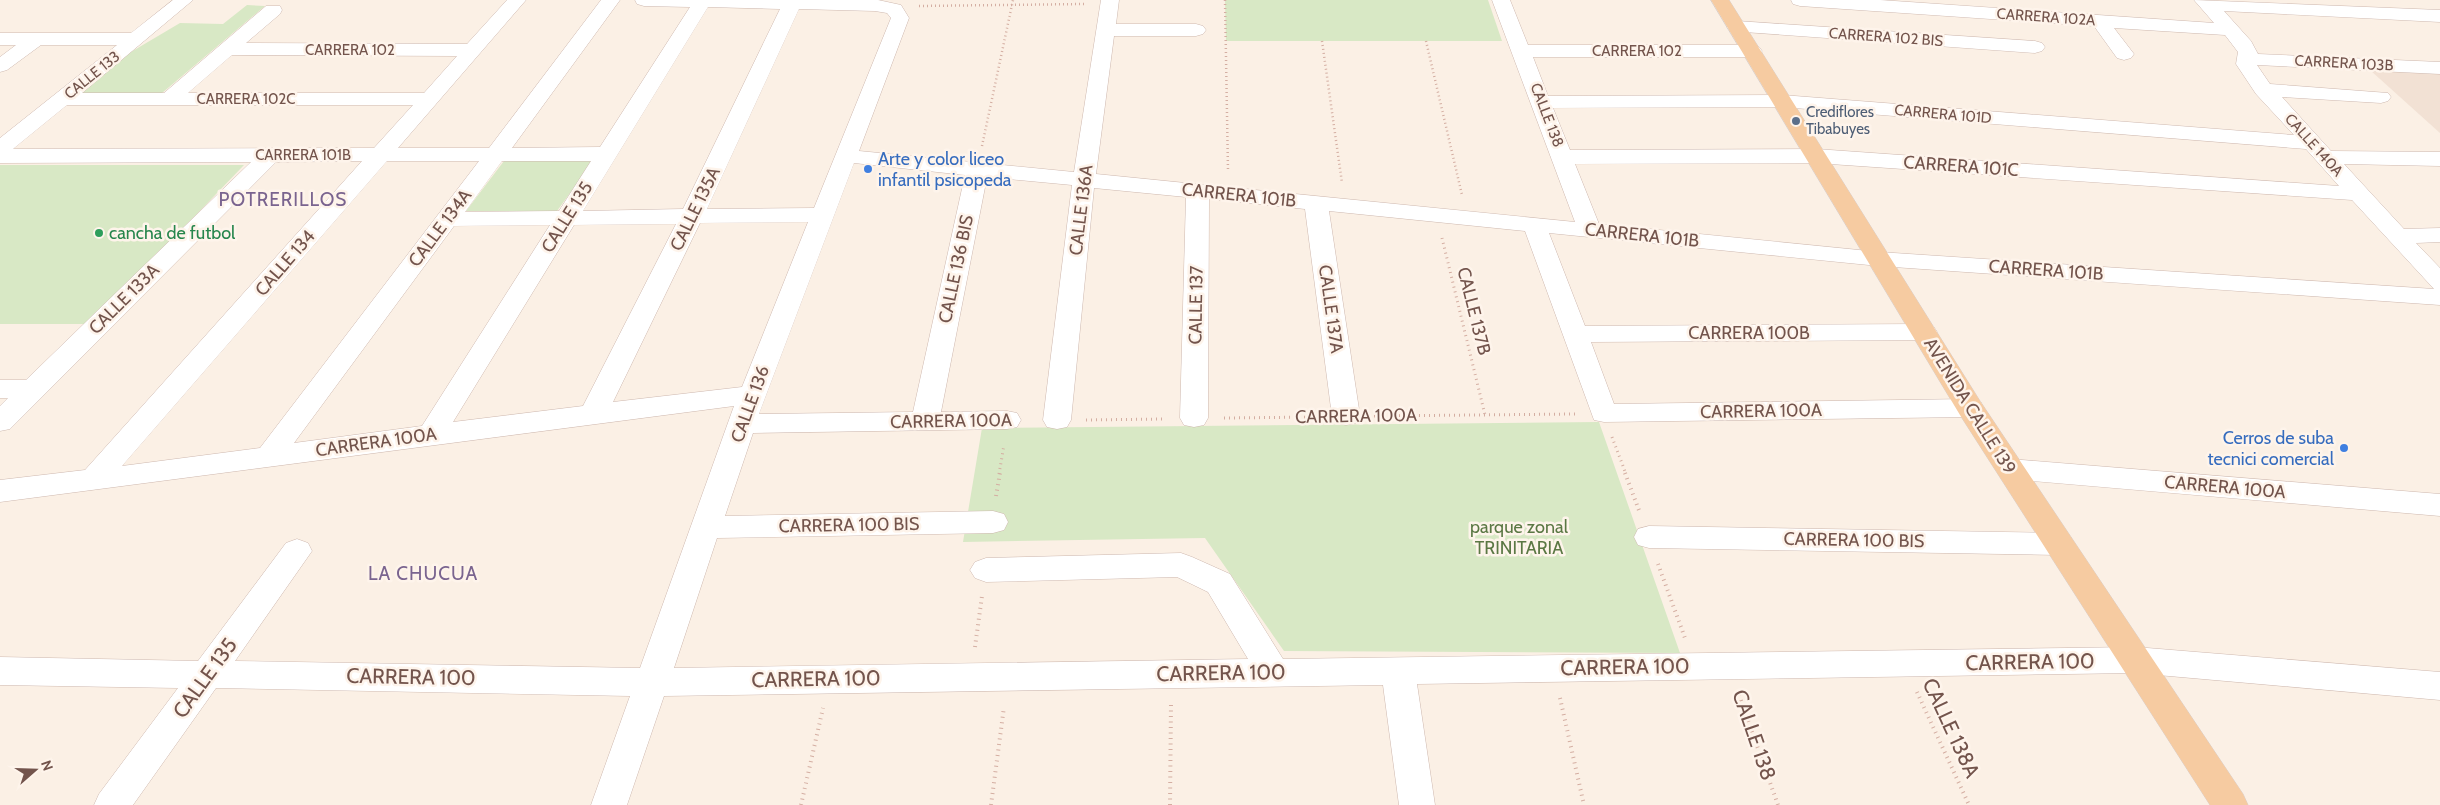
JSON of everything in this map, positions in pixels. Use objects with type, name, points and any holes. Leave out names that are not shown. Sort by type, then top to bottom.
[{"type":"main road","name":"AVENIDA CALLE 139","points":[[1720,0],[1970,408],[2230,805]]},
{"type":"street","name":"CALLE 133","points":[[0,149],[63,100],[184,0]]},
{"type":"street","name":"CALLE 134","points":[[93,480],[517,0]]},
{"type":"street","name":"CALLE 134A","points":[[269,457],[611,0]]},
{"type":"street","points":[[644,0],[875,5],[894,9]]},
{"type":"street","name":"CALLE 138","points":[[1502,0],[1543,102],[1590,230]]},
{"type":"street","name":"CARRERA 102A","points":[[1800,0],[2232,30]]},
{"type":"street","name":"CALLE 135","points":[[431,435],[703,1]]},
{"type":"street","name":"CALLE 136A","points":[[1057,420],[1084,180],[1110,2]]},
{"type":"street","points":[[2206,2],[2440,16]]},
{"type":"street","name":"CALLE 140A","points":[[2206,2],[2244,45],[2249,72],[2263,90],[2440,283]]},
{"type":"street","name":"CALLE 135A","points":[[594,412],[692,216],[792,3]]},
{"type":"street","name":"CALLE 136","points":[[609,805],[752,395],[900,18],[894,9]]},
{"type":"street","points":[[170,98],[273,10]]},
{"type":"street","points":[[2100,21],[2124,54]]},
{"type":"street","name":"CARRERA 102 BIS","points":[[1737,27],[2035,47]]},
{"type":"street","points":[[1106,30],[1196,30]]},
{"type":"street","points":[[0,39],[137,39]]},
{"type":"street","points":[[0,66],[36,39]]},
{"type":"street","name":"CARRERA 102","points":[[226,49],[473,50]]},
{"type":"street","name":"CARRERA 102","points":[[1522,51],[1752,51]]},
{"type":"street","name":"CARRERA 103B","points":[[2248,59],[2440,68]]},
{"type":"street","points":[[2263,90],[2381,97]]},
{"type":"street","name":"CARRERA 102C","points":[[63,100],[170,98],[430,99]]},
{"type":"street","name":"CARRERA 101D","points":[[1543,102],[1782,101],[2318,150],[2440,159]]},
{"type":"street","name":"CARRERA 101B","points":[[0,156],[607,154]]},
{"type":"street","name":"CALLE 133A","points":[[0,422],[270,155]]},
{"type":"street","name":"CARRERA 101B","points":[[846,156],[1879,258],[2440,297]]},
{"type":"street","name":"CARRERA 101C","points":[[1564,157],[1816,156],[2359,194]]},
{"type":"street","name":"CALLE 136 BIS","points":[[925,422],[977,169]]},
{"type":"street","name":"CALLE 137","points":[[1194,418],[1198,191]]},
{"type":"street","name":"CALLE 137A","points":[[1316,202],[1346,416]]},
{"type":"street","points":[[447,219],[823,214]]},
{"type":"street","points":[[1534,224],[1604,413]]},
{"type":"street","points":[[2397,236],[2440,235]]},
{"type":"street","name":"CARRERA 100B","points":[[1575,334],[1924,332]]},
{"type":"street","points":[[0,389],[34,389]]},
{"type":"street","name":"CARRERA 100A","points":[[0,491],[269,457],[594,412],[752,395]]},
{"type":"street","name":"CARRERA 100A","points":[[1604,413],[1970,408]]},
{"type":"street","name":"CARRERA 100A","points":[[742,424],[1007,420]]},
{"type":"street","name":"CARRERA 100A","points":[[2010,469],[2440,504]]},
{"type":"street","name":"CARRERA 100 BIS","points":[[706,528],[992,522]]},
{"type":"street","name":"CARRERA 100 BIS","points":[[1648,537],[2059,544]]},
{"type":"street","name":"CALLE 135","points":[[112,805],[297,551]]},
{"type":"street","points":[[986,570],[1181,565],[1219,584],[1274,672]]},
{"type":"street","name":"CARRERA 100","points":[[0,671],[208,673],[652,682],[2135,660],[2166,661],[2440,686]]},
{"type":"street","points":[[1398,670],[1417,805]]},
{"type":"path","points":[[977,169],[1013,0]]},
{"type":"path","points":[[1225,0],[1228,194]]},
{"type":"path","points":[[894,9],[920,5],[1110,2]]},
{"type":"path","points":[[1426,41],[1467,218]]},
{"type":"path","points":[[1322,42],[1346,206]]},
{"type":"path","name":"CALLE 137B","points":[[1436,214],[1485,415]]},
{"type":"path","name":"CARRERA 100A","points":[[1057,420],[1604,413]]},
{"type":"path","name":"CALLE 138A","points":[[1903,664],[1969,805]]},
{"type":"path","name":"CALLE 138","points":[[1729,666],[1778,805]]},
{"type":"path","points":[[1553,668],[1584,805]]},
{"type":"path","points":[[1170,805],[1172,674]]},
{"type":"path","points":[[991,805],[1008,677]]},
{"type":"path","points":[[801,805],[829,679]]},
{"type":"shaded area","points":[[2370,70],[2440,73],[2440,133]]},
{"type":"green space","points":[[1225,0],[1488,0],[1502,41],[1226,41]]},
{"type":"green space","points":[[247,5],[265,6],[162,93],[82,93],[131,52],[180,23],[223,24]]},
{"type":"green space","points":[[594,160],[557,211],[466,211],[504,161]]},
{"type":"green space","points":[[0,165],[244,165],[91,324],[0,324]]},
{"type":"green space","name":"parque zonal TRINITARIA","points":[[1599,422],[1680,653],[1284,651],[1205,538],[963,542],[982,428]]},
{"type":"place","name":"Crediflores Tibabuyes","points":[[1796,121]]},
{"type":"place","name":"Arte y color liceo infantil psicopeda","points":[[868,169]]},
{"type":"place","name":"cancha de futbol","points":[[99,233]]},
{"type":"place","name":"Cerros de suba tecnici comercial","points":[[2344,448]]},
{"type":"district","name":"POTRERILLOS","points":[[283,199]]},
{"type":"district","name":"LA CHUCUA","points":[[423,573]]}]
